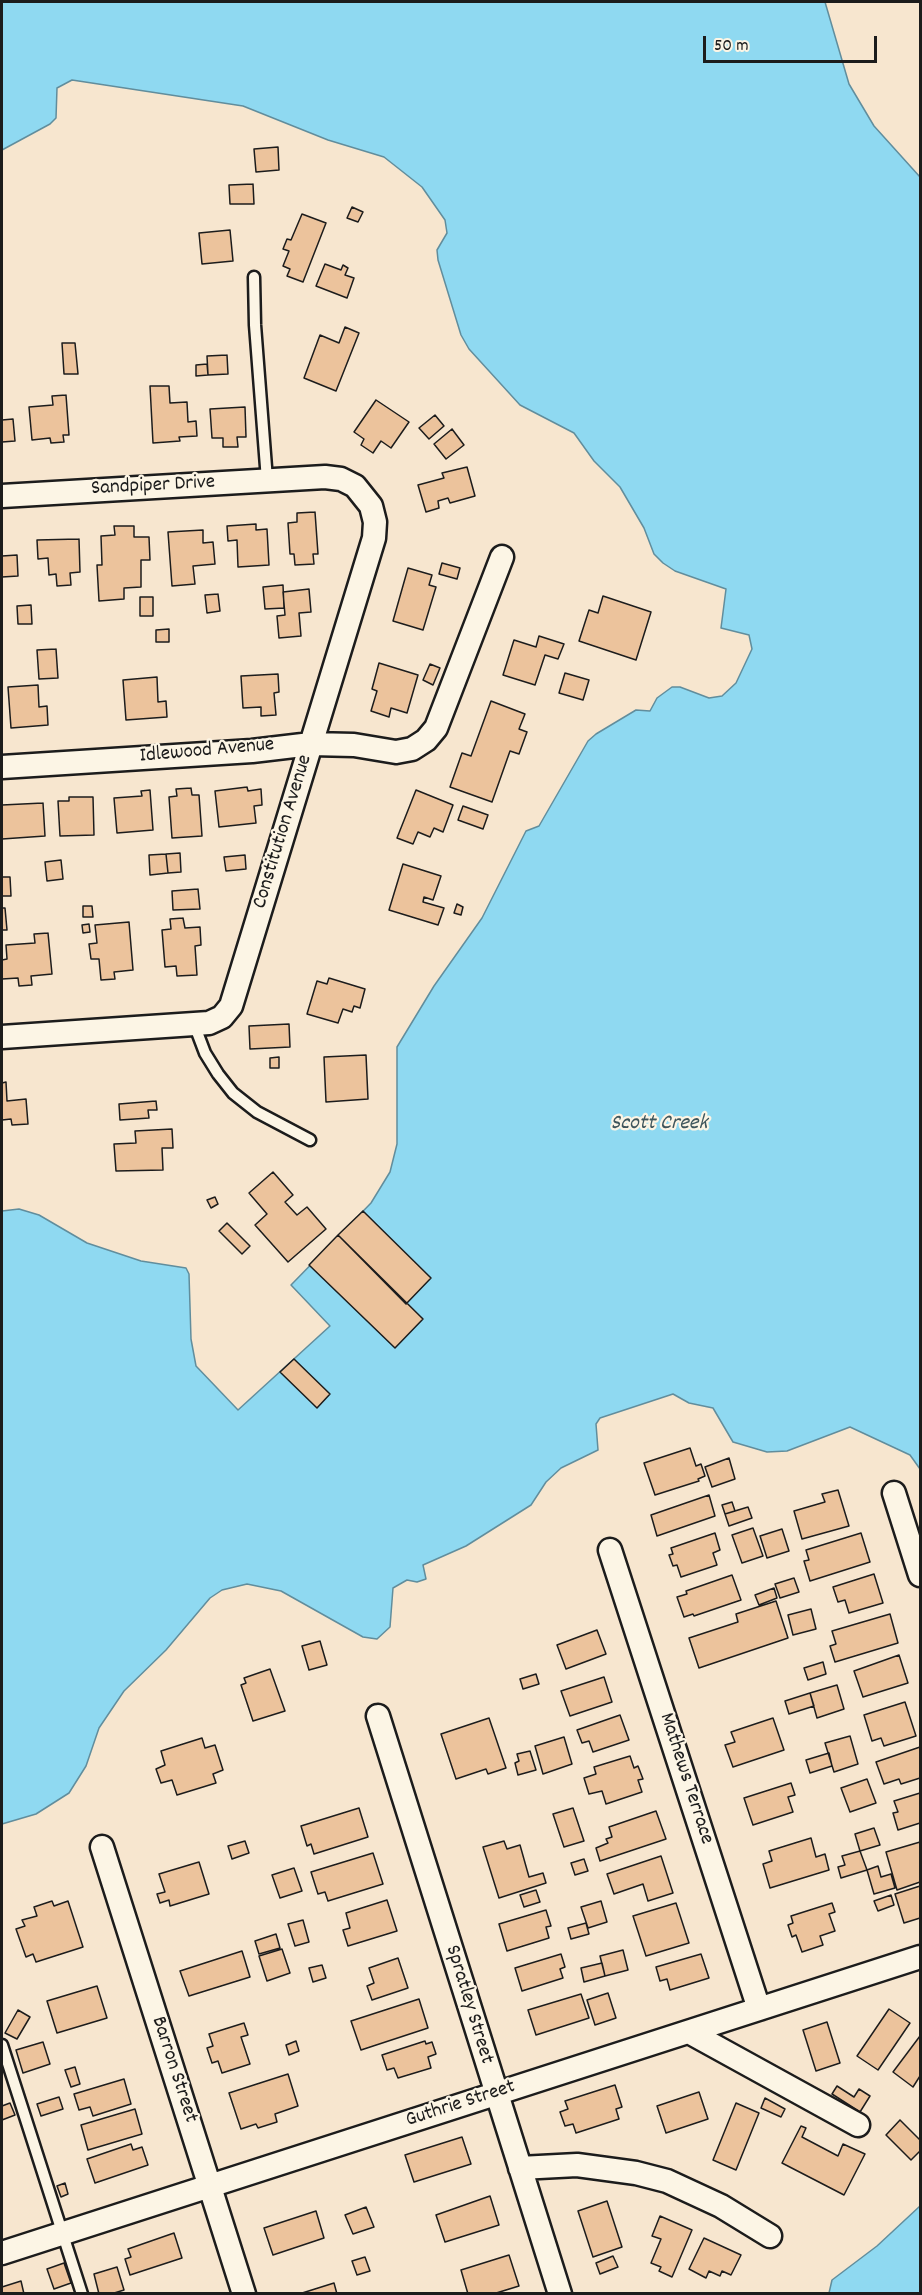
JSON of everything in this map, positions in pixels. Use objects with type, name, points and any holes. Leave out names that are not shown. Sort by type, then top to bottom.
[{"type":"street","name":"Sandpiper Drive","points":[[2,496],[304,478]]},
{"type":"street","name":"Constitution Avenue","points":[[2,1037],[209,1023],[222,1017],[231,1006],[374,538],[375,522],[371,506],[356,486],[341,479],[304,478]]},
{"type":"street","name":"Idlewood Avenue","points":[[2,767],[252,751],[311,744],[354,745],[396,752],[412,749],[426,740],[436,728],[502,557]]},
{"type":"street","points":[[894,1493],[921,1575]]},
{"type":"street","name":"Mathews Terrace","points":[[610,1550],[759,2009]]},
{"type":"street","name":"Spratley Street","points":[[378,1716],[560,2294]]},
{"type":"street","name":"Barron Street","points":[[102,1847],[244,2294]]},
{"type":"street","name":"Guthrie Street","points":[[2,2253],[689,2031],[915,1965]]},
{"type":"street","points":[[689,2031],[858,2125]]},
{"type":"street","points":[[520,2168],[577,2165],[605,2167],[647,2175],[667,2181],[721,2206],[770,2236]]},
{"type":"lane","points":[[254,277],[255,325],[267,480]]},
{"type":"lane","points":[[194,1023],[205,1053],[233,1093],[257,1112],[310,1140]]},
{"type":"lane","points":[[2,2045],[82,2294]]},
{"type":"water","name":"Scott Creek","points":[[2,2],[825,2],[849,84],[874,126],[920,177],[920,1469],[910,1455],[850,1427],[787,1451],[767,1452],[733,1442],[713,1408],[689,1403],[673,1394],[600,1418],[596,1424],[598,1450],[561,1468],[546,1482],[531,1505],[466,1546],[423,1565],[426,1579],[417,1582],[407,1580],[393,1588],[390,1627],[377,1639],[363,1637],[281,1591],[247,1584],[222,1590],[210,1598],[166,1650],[124,1691],[99,1728],[86,1766],[69,1793],[36,1814],[2,1824],[2,1211],[19,1209],[39,1215],[87,1243],[141,1261],[186,1268],[189,1274],[191,1339],[196,1366],[238,1410],[330,1326],[291,1285],[371,1203],[390,1172],[397,1144],[397,1047],[434,986],[482,918],[526,831],[539,826],[588,741],[596,734],[636,710],[650,711],[657,698],[672,687],[680,687],[709,698],[722,696],[736,683],[752,649],[749,635],[721,628],[726,589],[675,571],[663,563],[654,554],[644,528],[620,487],[594,461],[574,433],[520,405],[469,349],[461,335],[438,260],[437,250],[447,233],[445,220],[422,187],[384,157],[328,140],[243,106],[72,80],[57,88],[56,118],[50,124],[2,150]]},
{"type":"water","points":[[920,2206],[920,2293],[829,2293],[832,2280],[877,2246]]},
{"type":"building","points":[[278,147],[279,170],[256,172],[254,149]]},
{"type":"building","points":[[253,184],[254,204],[230,204],[229,185]]},
{"type":"building","points":[[352,207],[363,212],[358,222],[347,218]]},
{"type":"building","points":[[302,214],[326,223],[303,282],[287,276],[290,269],[283,266],[289,251],[283,249],[287,239],[291,240]]},
{"type":"building","points":[[230,230],[233,261],[202,264],[199,233]]},
{"type":"building","points":[[325,264],[341,270],[343,265],[348,268],[345,275],[354,278],[347,298],[316,286]]},
{"type":"building","points":[[345,327],[359,333],[336,391],[304,378],[320,335],[339,343]]},
{"type":"building","points":[[62,343],[75,343],[78,374],[64,374]]},
{"type":"building","points":[[227,355],[228,374],[208,375],[207,356]]},
{"type":"building","points":[[207,364],[208,375],[196,376],[196,365]]},
{"type":"building","points":[[150,386],[169,386],[170,403],[187,402],[188,422],[196,421],[197,436],[179,437],[180,441],[153,443]]},
{"type":"building","points":[[66,395],[69,435],[63,435],[64,442],[51,443],[50,438],[32,440],[29,407],[53,405],[52,396]]},
{"type":"building","points":[[376,400],[409,422],[391,448],[381,441],[373,453],[361,445],[364,439],[354,432]]},
{"type":"building","points":[[245,407],[246,437],[237,437],[238,447],[223,447],[223,438],[212,438],[210,409]]},
{"type":"building","points":[[435,415],[444,426],[429,439],[419,428]]},
{"type":"building","points":[[13,419],[15,441],[2,442],[2,420]]},
{"type":"building","points":[[452,429],[464,445],[446,459],[434,444]]},
{"type":"building","points":[[467,467],[475,496],[450,503],[448,498],[438,501],[439,508],[426,512],[418,485],[444,478],[442,473]]},
{"type":"building","points":[[315,512],[318,554],[313,554],[314,564],[295,565],[294,554],[290,554],[288,523],[297,522],[297,513]]},
{"type":"building","points":[[256,524],[256,530],[267,529],[269,565],[238,567],[237,540],[228,541],[227,526]]},
{"type":"building","points":[[114,526],[134,526],[134,537],[149,537],[150,560],[141,560],[141,587],[124,588],[124,599],[99,601],[97,565],[102,565],[101,536],[115,535]]},
{"type":"building","points":[[203,530],[203,543],[213,542],[215,564],[193,566],[195,584],[172,586],[168,532]]},
{"type":"building","points":[[79,539],[80,572],[70,573],[71,585],[57,586],[56,574],[49,575],[48,558],[38,559],[37,540]]},
{"type":"building","points":[[17,555],[18,576],[2,577],[2,556]]},
{"type":"building","points":[[442,563],[460,568],[457,579],[439,574]]},
{"type":"building","points":[[408,568],[432,575],[429,585],[436,587],[423,630],[393,621]]},
{"type":"building","points":[[283,585],[284,608],[265,609],[263,587]]},
{"type":"building","points":[[309,589],[311,612],[299,613],[301,636],[279,638],[277,616],[285,615],[283,592]]},
{"type":"building","points":[[218,594],[220,611],[207,613],[205,595]]},
{"type":"building","points":[[603,596],[651,612],[636,660],[579,641],[589,610],[598,613]]},
{"type":"building","points":[[140,597],[153,597],[153,616],[140,616]]},
{"type":"building","points":[[31,605],[32,624],[18,624],[17,606]]},
{"type":"building","points":[[169,629],[169,642],[156,642],[156,630]]},
{"type":"building","points":[[539,636],[564,644],[558,659],[545,655],[535,685],[503,675],[514,640],[536,647]]},
{"type":"building","points":[[56,649],[58,678],[39,679],[37,650]]},
{"type":"building","points":[[379,663],[418,675],[407,713],[391,708],[389,717],[371,711],[377,691],[372,689]]},
{"type":"building","points":[[430,664],[440,668],[433,685],[423,680]]},
{"type":"building","points":[[565,673],[589,680],[583,700],[559,693]]},
{"type":"building","points":[[278,674],[279,692],[274,693],[276,715],[261,716],[261,707],[243,708],[241,676]]},
{"type":"building","points":[[157,677],[158,702],[166,701],[167,717],[126,720],[123,680]]},
{"type":"building","points":[[38,685],[39,707],[47,706],[48,725],[11,728],[8,687]]},
{"type":"building","points":[[491,701],[525,714],[519,729],[527,732],[519,754],[510,751],[492,802],[450,787],[462,753],[471,756]]},
{"type":"building","points":[[247,787],[248,791],[261,789],[262,805],[254,806],[256,823],[219,827],[215,791]]},
{"type":"building","points":[[191,788],[192,795],[199,795],[202,836],[172,838],[169,797],[177,796],[176,789]]},
{"type":"building","points":[[150,790],[153,830],[117,833],[114,798],[142,796],[141,791]]},
{"type":"building","points":[[416,790],[453,805],[443,832],[434,828],[430,837],[418,832],[413,844],[397,838]]},
{"type":"building","points":[[69,797],[93,797],[94,835],[60,836],[58,801],[69,801]]},
{"type":"building","points":[[43,803],[45,836],[2,839],[2,805]]},
{"type":"building","points":[[463,806],[488,815],[483,829],[458,820]]},
{"type":"building","points":[[180,853],[181,872],[168,873],[166,854]]},
{"type":"building","points":[[166,854],[168,873],[150,875],[149,855]]},
{"type":"building","points":[[245,855],[246,869],[226,871],[224,857]]},
{"type":"building","points":[[61,860],[63,879],[47,881],[45,862]]},
{"type":"building","points":[[403,864],[441,876],[433,900],[424,897],[423,902],[444,908],[438,925],[389,910]]},
{"type":"building","points":[[2,877],[10,877],[11,896],[2,896]]},
{"type":"building","points":[[198,889],[200,909],[173,910],[172,891]]},
{"type":"building","points":[[457,904],[463,907],[461,915],[454,913]]},
{"type":"building","points":[[83,906],[92,906],[93,917],[83,917]]},
{"type":"building","points":[[2,908],[5,908],[7,930],[2,930]]},
{"type":"building","points":[[183,918],[185,928],[200,927],[201,945],[195,946],[197,975],[177,976],[176,966],[165,967],[162,930],[171,929],[170,919]]},
{"type":"building","points":[[129,922],[133,970],[114,972],[115,979],[101,980],[99,959],[91,959],[89,944],[97,943],[95,925]]},
{"type":"building","points":[[89,924],[90,932],[83,933],[82,925]]},
{"type":"building","points":[[48,933],[52,974],[31,976],[32,985],[19,986],[18,978],[2,979],[2,960],[7,959],[6,945],[35,943],[34,934]]},
{"type":"building","points":[[329,978],[365,989],[360,1008],[354,1006],[352,1012],[343,1009],[338,1023],[307,1014],[317,981],[327,984]]},
{"type":"building","points":[[289,1024],[290,1047],[250,1049],[249,1026]]},
{"type":"building","points":[[366,1055],[368,1099],[326,1102],[324,1057]]},
{"type":"building","points":[[279,1057],[279,1068],[270,1068],[270,1058]]},
{"type":"building","points":[[6,1082],[7,1101],[26,1099],[28,1124],[12,1125],[11,1119],[2,1120],[2,1083]]},
{"type":"building","points":[[156,1101],[157,1110],[148,1110],[149,1118],[120,1120],[119,1104]]},
{"type":"building","points":[[172,1129],[173,1148],[162,1148],[163,1170],[116,1171],[114,1144],[136,1143],[135,1131]]},
{"type":"building","points":[[273,1172],[293,1195],[285,1202],[297,1215],[307,1207],[326,1229],[288,1262],[255,1225],[267,1214],[249,1193]]},
{"type":"building","points":[[215,1197],[218,1204],[211,1208],[207,1200]]},
{"type":"building","points":[[363,1211],[431,1278],[406,1304],[338,1235]]},
{"type":"building","points":[[227,1223],[250,1246],[242,1254],[219,1231]]},
{"type":"building","points":[[338,1235],[423,1319],[395,1348],[309,1265]]},
{"type":"building","points":[[294,1359],[330,1394],[317,1408],[280,1372]]},
{"type":"building","points":[[690,1448],[696,1466],[701,1464],[705,1476],[698,1479],[699,1481],[655,1495],[644,1463]]},
{"type":"building","points":[[729,1458],[735,1479],[712,1487],[705,1467]]},
{"type":"building","points":[[838,1490],[849,1526],[802,1539],[794,1511],[825,1502],[822,1494]]},
{"type":"building","points":[[709,1495],[715,1516],[657,1536],[651,1515]]},
{"type":"building","points":[[732,1502],[735,1511],[725,1514],[722,1505]]},
{"type":"building","points":[[748,1507],[752,1518],[729,1526],[725,1514]]},
{"type":"building","points":[[753,1528],[763,1556],[742,1563],[732,1535]]},
{"type":"building","points":[[782,1529],[789,1551],[767,1558],[760,1536]]},
{"type":"building","points":[[715,1533],[720,1550],[713,1553],[717,1565],[681,1577],[677,1565],[673,1566],[669,1555],[673,1554],[671,1548]]},
{"type":"building","points":[[861,1533],[870,1562],[810,1581],[804,1561],[809,1560],[806,1550]]},
{"type":"building","points":[[874,1574],[883,1603],[849,1613],[845,1600],[838,1602],[833,1587]]},
{"type":"building","points":[[732,1575],[741,1600],[694,1616],[693,1614],[684,1617],[677,1597],[687,1594],[686,1591]]},
{"type":"building","points":[[794,1578],[799,1592],[780,1598],[775,1584]]},
{"type":"building","points":[[774,1588],[777,1598],[759,1605],[755,1595]]},
{"type":"building","points":[[776,1601],[788,1638],[699,1668],[689,1638],[738,1622],[736,1614]]},
{"type":"building","points":[[811,1609],[816,1629],[793,1635],[788,1615]]},
{"type":"building","points":[[890,1614],[898,1643],[835,1662],[830,1646],[836,1644],[832,1631]]},
{"type":"building","points":[[597,1630],[606,1654],[566,1669],[557,1645]]},
{"type":"building","points":[[320,1641],[327,1665],[309,1670],[302,1646]]},
{"type":"building","points":[[899,1655],[908,1683],[863,1697],[854,1671]]},
{"type":"building","points":[[823,1662],[826,1674],[808,1680],[804,1668]]},
{"type":"building","points":[[270,1669],[285,1711],[253,1721],[241,1685],[246,1683],[244,1678]]},
{"type":"building","points":[[536,1674],[539,1684],[523,1689],[520,1679]]},
{"type":"building","points":[[604,1677],[612,1702],[570,1716],[561,1691]]},
{"type":"building","points":[[837,1685],[844,1709],[817,1718],[810,1693]]},
{"type":"building","points":[[810,1693],[814,1706],[789,1714],[785,1701]]},
{"type":"building","points":[[905,1702],[916,1736],[884,1746],[881,1738],[872,1741],[864,1715]]},
{"type":"building","points":[[620,1715],[629,1740],[593,1752],[589,1741],[582,1743],[577,1730]]},
{"type":"building","points":[[489,1718],[506,1768],[488,1774],[486,1769],[456,1779],[441,1734]]},
{"type":"building","points":[[773,1718],[784,1750],[733,1767],[725,1745],[735,1742],[731,1732]]},
{"type":"building","points":[[850,1736],[858,1764],[834,1772],[825,1743]]},
{"type":"building","points":[[564,1737],[572,1764],[543,1774],[535,1746]]},
{"type":"building","points":[[202,1738],[205,1748],[215,1745],[223,1770],[213,1774],[216,1783],[177,1795],[172,1780],[161,1783],[156,1769],[165,1765],[161,1751]]},
{"type":"building","points":[[920,1747],[920,1778],[901,1784],[899,1779],[884,1784],[876,1762]]},
{"type":"building","points":[[530,1751],[536,1770],[518,1775],[515,1763],[519,1761],[517,1754]]},
{"type":"building","points":[[829,1753],[832,1766],[810,1773],[806,1760]]},
{"type":"building","points":[[630,1756],[634,1768],[638,1766],[643,1779],[638,1780],[642,1792],[606,1804],[602,1791],[589,1794],[584,1778],[596,1774],[594,1767]]},
{"type":"building","points":[[867,1779],[876,1803],[850,1812],[841,1788]]},
{"type":"building","points":[[791,1783],[795,1795],[788,1797],[793,1812],[753,1825],[744,1798]]},
{"type":"building","points":[[920,1793],[920,1823],[898,1830],[893,1813],[898,1812],[894,1801]]},
{"type":"building","points":[[359,1808],[368,1837],[314,1854],[311,1844],[307,1846],[301,1826]]},
{"type":"building","points":[[573,1808],[584,1841],[564,1847],[553,1814]]},
{"type":"building","points":[[656,1811],[666,1839],[600,1861],[596,1848],[608,1843],[606,1839],[612,1837],[609,1827]]},
{"type":"building","points":[[874,1828],[880,1845],[860,1851],[855,1834]]},
{"type":"building","points":[[811,1838],[816,1857],[825,1854],[829,1870],[770,1888],[763,1864],[772,1861],[769,1851]]},
{"type":"building","points":[[245,1841],[249,1853],[232,1859],[228,1846]]},
{"type":"building","points":[[504,1841],[507,1849],[520,1845],[529,1877],[543,1873],[546,1883],[499,1898],[483,1847]]},
{"type":"building","points":[[920,1842],[920,1882],[897,1890],[886,1852]]},
{"type":"building","points":[[860,1851],[867,1870],[841,1878],[838,1867],[845,1865],[842,1856]]},
{"type":"building","points":[[373,1853],[383,1884],[328,1901],[325,1892],[318,1894],[311,1872]]},
{"type":"building","points":[[661,1856],[673,1893],[648,1901],[643,1884],[614,1894],[607,1874]]},
{"type":"building","points":[[584,1859],[588,1871],[575,1875],[571,1863]]},
{"type":"building","points":[[199,1862],[209,1894],[170,1906],[169,1900],[160,1903],[157,1894],[165,1892],[159,1874]]},
{"type":"building","points":[[878,1866],[881,1877],[891,1874],[895,1888],[874,1894],[867,1870]]},
{"type":"building","points":[[294,1868],[302,1891],[280,1898],[272,1875]]},
{"type":"building","points":[[920,1886],[920,1918],[904,1923],[895,1894]]},
{"type":"building","points":[[536,1890],[540,1902],[524,1907],[520,1895]]},
{"type":"building","points":[[891,1895],[894,1905],[878,1911],[874,1901]]},
{"type":"building","points":[[387,1900],[397,1931],[348,1946],[343,1930],[350,1928],[346,1913]]},
{"type":"building","points":[[52,1901],[54,1906],[68,1901],[83,1947],[36,1962],[33,1954],[26,1957],[16,1929],[25,1926],[22,1920],[37,1916],[34,1907]]},
{"type":"building","points":[[601,1901],[607,1922],[588,1928],[581,1907]]},
{"type":"building","points":[[676,1903],[689,1943],[646,1956],[633,1916]]},
{"type":"building","points":[[832,1903],[835,1912],[829,1914],[835,1931],[820,1936],[823,1945],[802,1952],[796,1935],[792,1937],[788,1925],[793,1923],[791,1916]]},
{"type":"building","points":[[546,1910],[551,1926],[546,1927],[549,1938],[507,1951],[499,1924]]},
{"type":"building","points":[[303,1920],[309,1942],[295,1946],[288,1924]]},
{"type":"building","points":[[586,1923],[589,1934],[571,1939],[568,1928]]},
{"type":"building","points":[[276,1934],[280,1948],[259,1954],[255,1941]]},
{"type":"building","points":[[282,1949],[290,1973],[267,1981],[259,1956]]},
{"type":"building","points":[[623,1950],[628,1970],[605,1976],[600,1956]]},
{"type":"building","points":[[242,1951],[250,1977],[189,1996],[180,1971]]},
{"type":"building","points":[[561,1954],[565,1967],[560,1969],[563,1978],[522,1991],[515,1968]]},
{"type":"building","points":[[701,1954],[709,1978],[670,1990],[667,1979],[660,1981],[656,1967]]},
{"type":"building","points":[[398,1958],[408,1988],[372,2000],[367,1986],[374,1983],[369,1968]]},
{"type":"building","points":[[602,1963],[605,1976],[584,1982],[581,1968]]},
{"type":"building","points":[[322,1965],[326,1978],[313,1982],[309,1968]]},
{"type":"building","points":[[97,1986],[107,2018],[57,2033],[47,2001]]},
{"type":"building","points":[[608,1993],[616,2018],[595,2025],[587,2000]]},
{"type":"building","points":[[581,1994],[589,2018],[536,2035],[528,2010]]},
{"type":"building","points":[[419,1999],[428,2028],[361,2050],[351,2021]]},
{"type":"building","points":[[889,2009],[910,2023],[878,2070],[857,2056]]},
{"type":"building","points":[[18,2010],[30,2017],[17,2039],[5,2033]]},
{"type":"building","points":[[827,2022],[840,2063],[816,2071],[803,2030]]},
{"type":"building","points":[[244,2023],[248,2035],[241,2037],[250,2064],[222,2073],[218,2061],[212,2063],[207,2048],[213,2046],[209,2034]]},
{"type":"building","points":[[920,2036],[920,2076],[913,2087],[893,2072]]},
{"type":"building","points":[[296,2041],[299,2051],[289,2055],[286,2045]]},
{"type":"building","points":[[425,2041],[426,2044],[432,2042],[436,2054],[428,2057],[431,2068],[398,2078],[394,2068],[387,2070],[382,2055]]},
{"type":"building","points":[[43,2042],[50,2064],[23,2073],[16,2050]]},
{"type":"building","points":[[75,2067],[80,2084],[71,2087],[65,2070]]},
{"type":"building","points":[[288,2074],[298,2106],[275,2114],[277,2122],[258,2128],[256,2124],[241,2129],[229,2093]]},
{"type":"building","points":[[124,2079],[131,2104],[93,2116],[90,2107],[79,2110],[74,2094]]},
{"type":"building","points":[[615,2085],[622,2107],[616,2109],[619,2119],[576,2133],[573,2124],[565,2126],[560,2112],[568,2109],[565,2101]]},
{"type":"building","points":[[837,2086],[854,2097],[859,2089],[870,2096],[860,2112],[832,2094]]},
{"type":"building","points":[[699,2092],[708,2119],[666,2133],[657,2106]]},
{"type":"building","points":[[59,2097],[63,2109],[41,2116],[37,2104]]},
{"type":"building","points":[[765,2098],[785,2109],[781,2117],[761,2108]]},
{"type":"building","points":[[10,2103],[15,2115],[2,2120],[2,2106]]},
{"type":"building","points":[[736,2103],[759,2113],[736,2170],[713,2160]]},
{"type":"building","points":[[135,2109],[142,2134],[88,2150],[81,2125]]},
{"type":"building","points":[[900,2120],[920,2140],[920,2151],[911,2160],[886,2135]]},
{"type":"building","points":[[801,2126],[806,2128],[802,2137],[838,2156],[843,2144],[865,2154],[844,2195],[782,2163]]},
{"type":"building","points":[[462,2137],[471,2164],[414,2182],[405,2155]]},
{"type":"building","points":[[131,2144],[133,2150],[142,2147],[148,2165],[95,2183],[87,2159]]},
{"type":"building","points":[[65,2183],[68,2194],[61,2197],[57,2186]]},
{"type":"building","points":[[490,2196],[499,2225],[445,2242],[436,2215]]},
{"type":"building","points":[[607,2201],[622,2247],[593,2257],[578,2211]]},
{"type":"building","points":[[366,2207],[374,2227],[353,2234],[345,2215]]},
{"type":"building","points":[[316,2211],[324,2238],[273,2255],[264,2228]]},
{"type":"building","points":[[660,2216],[692,2230],[672,2277],[659,2271],[661,2267],[651,2263],[661,2239],[652,2236]]},
{"type":"building","points":[[174,2233],[182,2258],[130,2275],[125,2259],[131,2257],[128,2249]]},
{"type":"building","points":[[704,2238],[741,2255],[731,2275],[722,2271],[720,2276],[709,2271],[706,2278],[689,2269]]},
{"type":"building","points":[[509,2255],[519,2286],[493,2294],[468,2294],[461,2270]]},
{"type":"building","points":[[613,2256],[618,2267],[600,2274],[596,2263]]},
{"type":"building","points":[[365,2257],[370,2271],[357,2275],[352,2261]]},
{"type":"building","points":[[64,2263],[71,2283],[54,2289],[47,2269]]},
{"type":"building","points":[[117,2267],[124,2290],[111,2294],[99,2294],[94,2274]]},
{"type":"building","points":[[21,2281],[24,2294],[2,2294],[2,2287]]},
{"type":"building","points":[[334,2283],[337,2294],[299,2294]]}]
